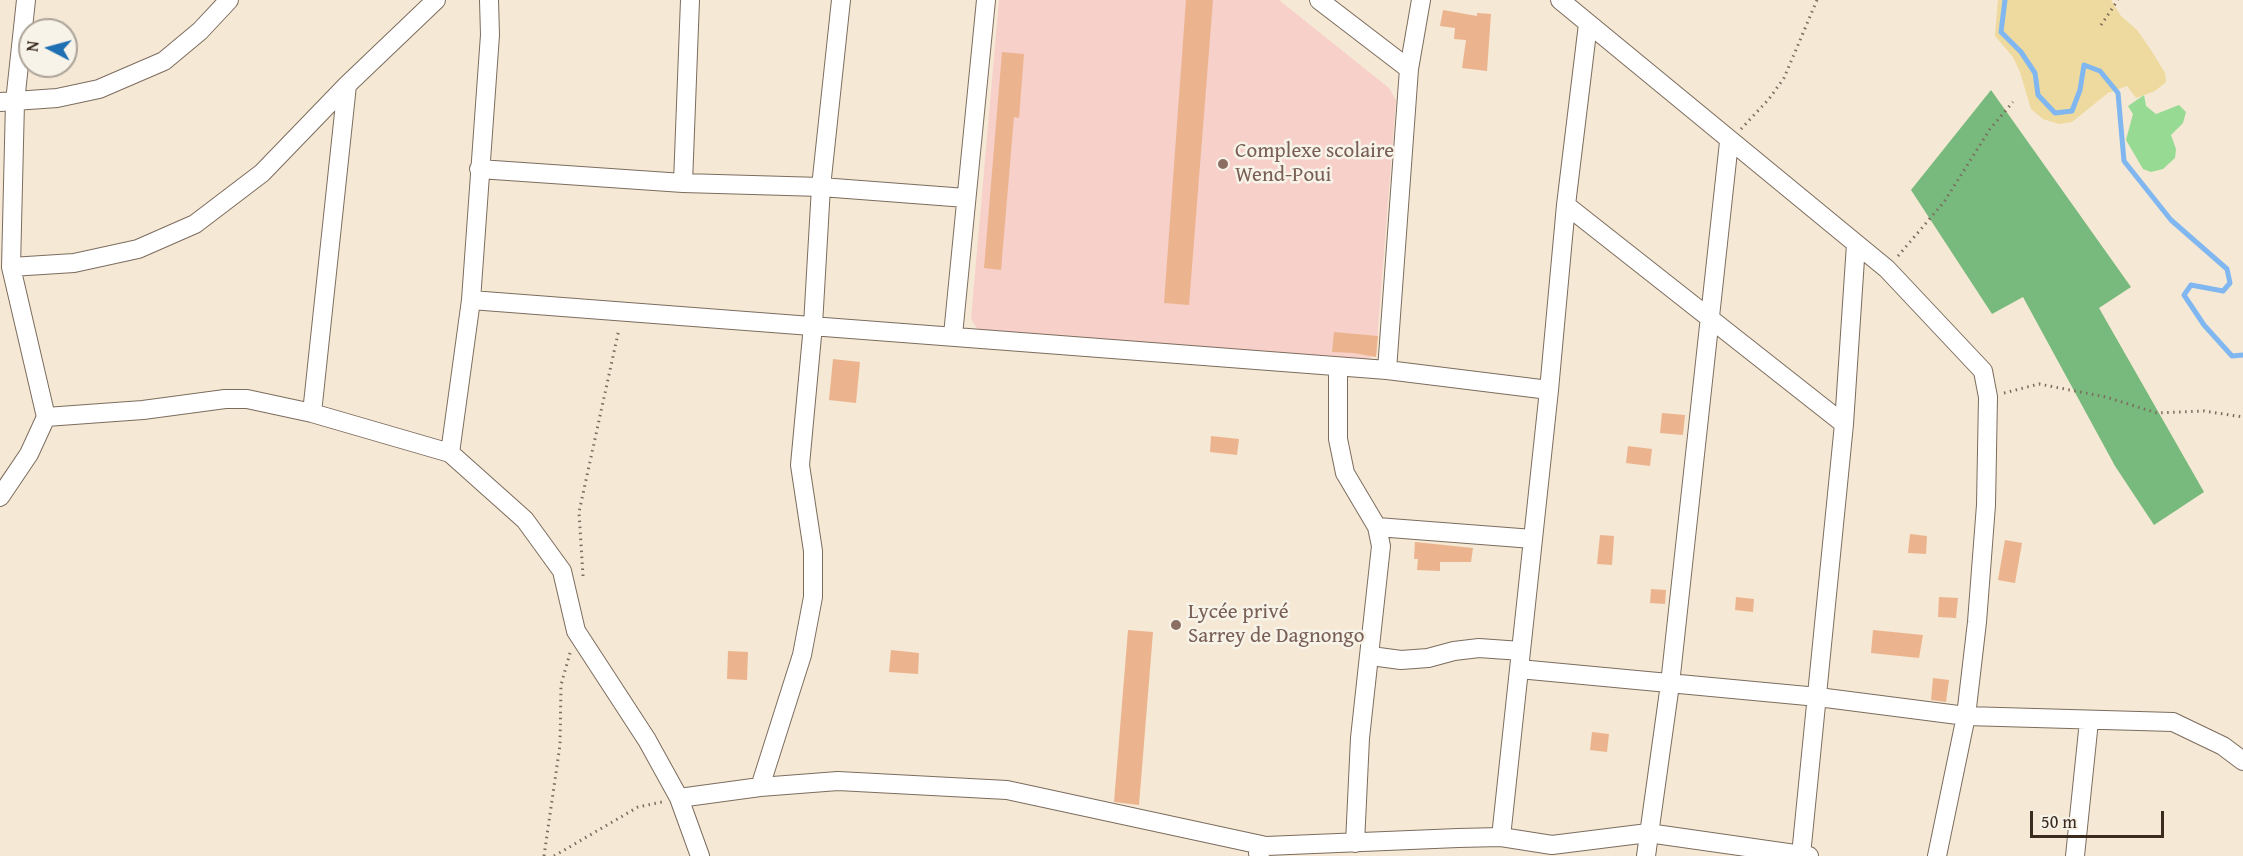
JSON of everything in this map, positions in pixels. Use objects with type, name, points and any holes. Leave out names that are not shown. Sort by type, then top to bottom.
[{"type":"street","points":[[0,497],[29,454],[46,417],[11,267],[8,102],[26,0]]},
{"type":"street","points":[[8,102],[57,98],[99,89],[164,61],[200,32],[229,0]]},
{"type":"street","points":[[11,267],[74,263],[127,251],[195,224],[262,174],[347,85],[436,0]]},
{"type":"street","points":[[450,453],[471,300],[490,35],[489,0]]},
{"type":"street","points":[[683,183],[690,0]]},
{"type":"street","points":[[760,787],[802,655],[813,597],[813,551],[800,465],[813,325],[821,187],[841,0]]},
{"type":"street","points":[[953,335],[986,0]]},
{"type":"street","points":[[1319,0],[1410,69]]},
{"type":"street","points":[[1387,370],[1410,69],[1421,0]]},
{"type":"street","points":[[1560,0],[1729,142],[1887,269],[1977,361],[1983,371],[1988,397],[1986,505],[1966,716],[1937,856]]},
{"type":"street","points":[[1501,837],[1549,390],[1566,205],[1588,24]]},
{"type":"street","points":[[312,413],[347,85]]},
{"type":"street","points":[[1646,856],[1670,684],[1708,317],[1729,142]]},
{"type":"street","points":[[479,170],[683,183],[821,187],[966,198]]},
{"type":"street","points":[[1566,205],[1844,424]]},
{"type":"street","points":[[679,798],[760,787],[838,781],[1007,790],[1260,851],[1355,843],[1501,837],[1552,845],[1648,834],[1805,855],[1844,424],[1856,244]]},
{"type":"street","points":[[471,300],[953,335],[1338,368],[1387,370],[1549,390]]},
{"type":"street","points":[[1338,368],[1338,439],[1345,473],[1377,527],[1382,546],[1360,738],[1355,843]]},
{"type":"street","points":[[46,417],[143,410],[225,399],[247,399],[312,413],[450,453],[525,520],[562,571],[576,631],[647,740],[679,798],[700,856]]},
{"type":"street","points":[[1377,527],[1533,539]]},
{"type":"street","points":[[1371,656],[1401,660],[1428,658],[1479,648],[1521,651]]},
{"type":"street","points":[[1519,669],[1818,697],[1966,716],[2173,722],[2223,746],[2243,761]]},
{"type":"street","points":[[2075,856],[2089,721]]},
{"type":"path","points":[[1729,142],[1769,99],[1784,78],[1817,0]]},
{"type":"path","points":[[2101,25],[2118,0]]},
{"type":"path","points":[[1887,269],[1944,202],[1990,129],[2013,102]]},
{"type":"path","points":[[1988,397],[2039,384],[2065,387],[2157,413],[2204,411],[2243,417]]},
{"type":"path","points":[[554,856],[638,807],[679,798]]},
{"type":"shaded area","points":[[999,0],[1279,0],[1389,88],[1396,100],[1376,354],[1365,361],[978,330],[971,319]]},
{"type":"green space","points":[[1991,90],[2131,287],[2099,308],[2204,492],[2154,525],[2115,466],[2023,297],[1992,314],[1911,190]]},
{"type":"green space","points":[[2144,95],[2146,106],[2156,114],[2179,105],[2186,112],[2183,123],[2171,135],[2176,149],[2175,158],[2163,169],[2151,172],[2143,169],[2126,140],[2133,114],[2128,106]]},
{"type":"sand","points":[[1998,0],[2111,0],[2121,16],[2137,30],[2151,50],[2165,73],[2166,82],[2155,91],[2136,98],[2127,86],[2108,93],[2072,122],[2059,124],[2043,119],[2031,109],[2013,57],[1995,36]]},
{"type":"building","points":[[1186,0],[1213,0],[1189,305],[1164,303]]},
{"type":"building","points":[[1443,10],[1477,16],[1477,13],[1491,14],[1487,71],[1462,68],[1466,40],[1454,39],[1455,28],[1440,26]]},
{"type":"building","points":[[1002,52],[1024,54],[1019,118],[1014,117],[1001,270],[984,268]]},
{"type":"building","points":[[1334,332],[1378,336],[1376,357],[1332,352]]},
{"type":"building","points":[[833,359],[860,362],[856,403],[829,400]]},
{"type":"building","points":[[1662,413],[1685,415],[1683,435],[1660,433]]},
{"type":"building","points":[[1211,436],[1239,439],[1237,455],[1210,452]]},
{"type":"building","points":[[1628,446],[1652,449],[1650,466],[1626,463]]},
{"type":"building","points":[[1910,534],[1927,536],[1926,554],[1908,553]]},
{"type":"building","points":[[1600,535],[1614,536],[1612,565],[1597,564]]},
{"type":"building","points":[[2005,540],[2022,543],[2015,583],[1998,580]]},
{"type":"building","points":[[1415,542],[1473,548],[1471,562],[1440,562],[1440,571],[1417,570],[1418,559],[1414,559]]},
{"type":"building","points":[[1651,589],[1666,590],[1665,604],[1650,603]]},
{"type":"building","points":[[1736,597],[1754,599],[1753,612],[1735,610]]},
{"type":"building","points":[[1939,597],[1958,598],[1956,618],[1938,617]]},
{"type":"building","points":[[1128,630],[1153,632],[1139,805],[1114,802]]},
{"type":"building","points":[[1873,630],[1923,635],[1919,658],[1871,653]]},
{"type":"building","points":[[891,650],[919,653],[918,674],[889,672]]},
{"type":"building","points":[[728,651],[748,652],[747,680],[727,679]]},
{"type":"building","points":[[1933,678],[1949,680],[1946,702],[1931,700]]},
{"type":"building","points":[[1592,732],[1609,734],[1607,752],[1590,750]]},
{"type":"waterway","points":[[2005,0],[2001,32],[2021,52],[2035,73],[2038,95],[2055,113],[2072,111],[2080,90],[2084,65],[2100,71],[2118,93],[2124,161],[2171,220],[2227,269],[2230,283],[2223,291],[2191,285],[2184,295],[2204,325],[2232,356],[2243,355]]},
{"type":"place","name":"Complexe scolaire Wend-Poui","points":[[1223,164]]},
{"type":"place","name":"Lycée privé Sarrey de Dagnongo","points":[[1176,625]]}]
